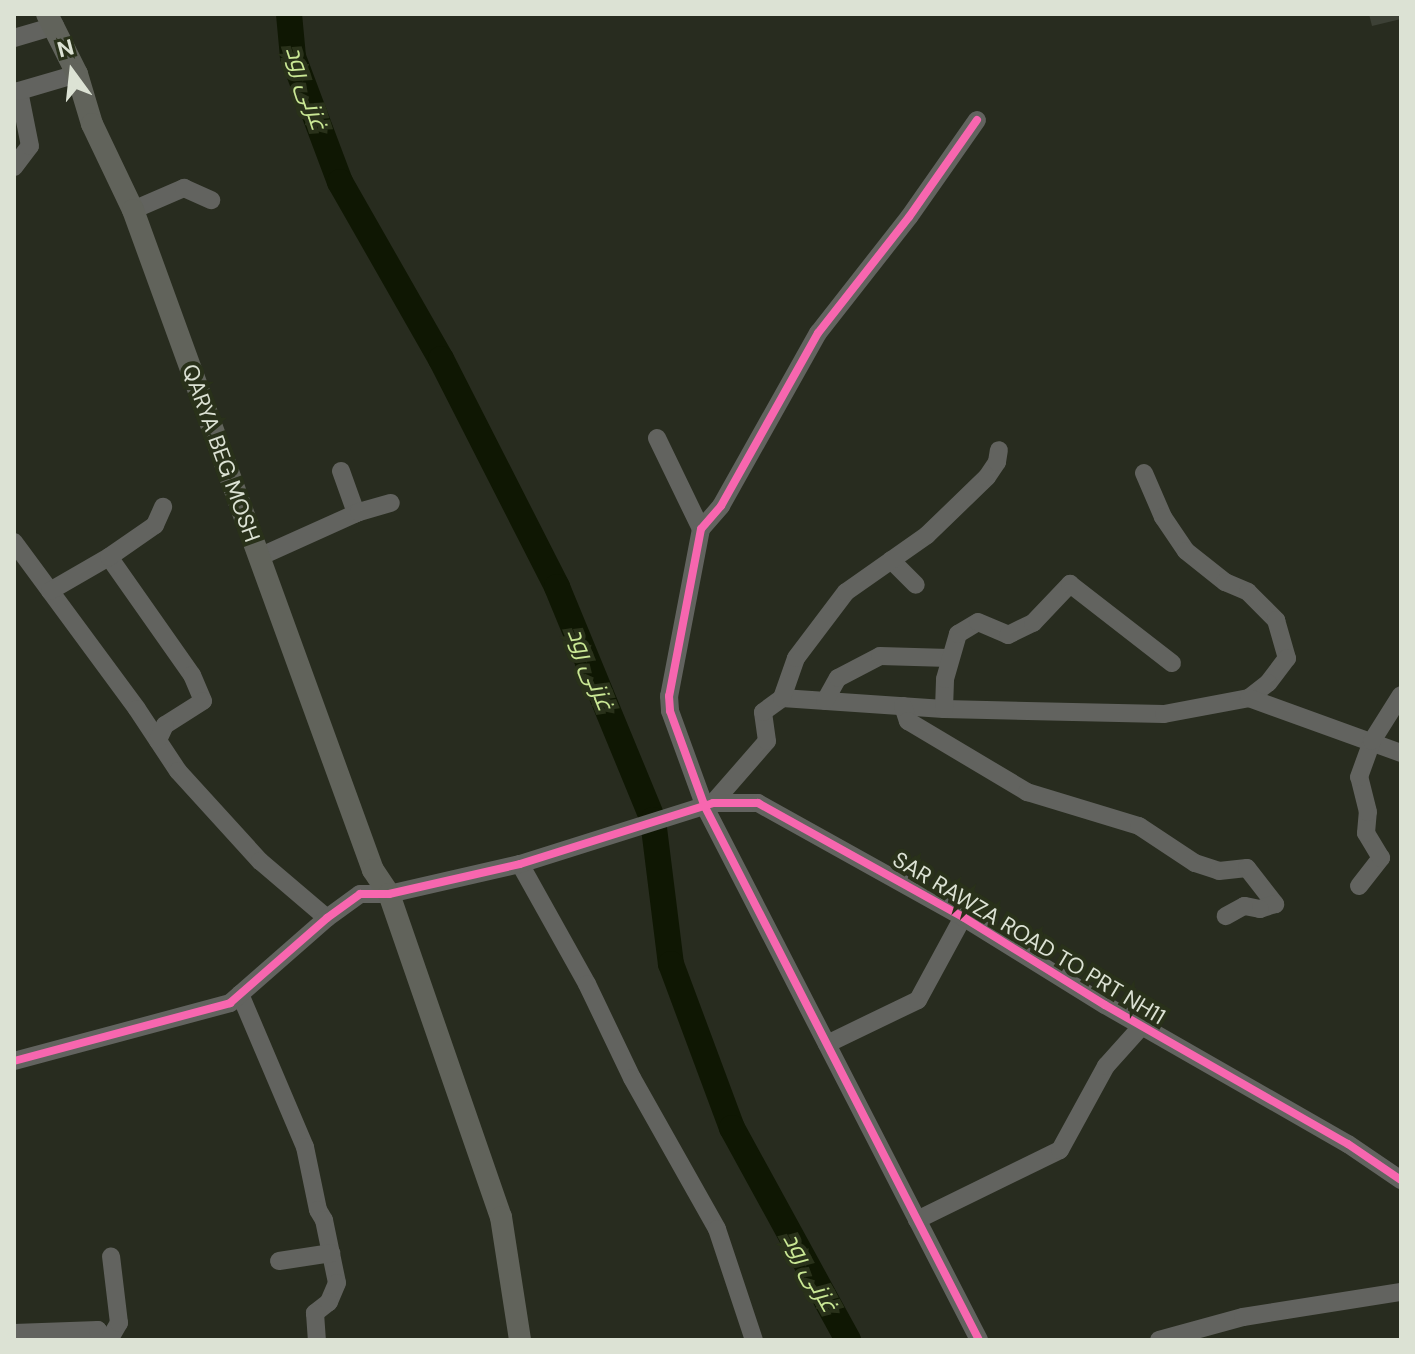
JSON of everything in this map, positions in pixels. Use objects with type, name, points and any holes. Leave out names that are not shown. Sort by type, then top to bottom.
[{"type":"main road","name":"QARYA BEG MOSH","points":[[51,20],[77,74],[92,124],[133,210],[373,870],[389,894]]},
{"type":"main road","points":[[389,894],[501,1217],[520,1340]]},
{"type":"street","points":[[14,38],[51,20]]},
{"type":"street","points":[[14,167],[30,146],[19,91],[77,74]]},
{"type":"street","points":[[977,120],[909,217],[818,333],[721,506],[701,529],[669,696],[670,711],[703,807],[979,1340]]},
{"type":"street","points":[[133,210],[184,188],[211,200]]},
{"type":"street","points":[[657,438],[701,529]]},
{"type":"street","points":[[703,807],[767,741],[763,712],[782,698],[796,658],[846,592],[927,535],[987,477],[997,462],[999,450]]},
{"type":"street","points":[[341,471],[356,513]]},
{"type":"street","points":[[782,698],[944,709],[1164,714],[1249,698],[1268,683],[1287,658],[1276,620],[1248,592],[1225,582],[1186,551],[1163,517],[1144,473]]},
{"type":"street","points":[[259,557],[356,513],[391,503]]},
{"type":"street","points":[[50,591],[109,557],[155,525],[163,507]]},
{"type":"street","points":[[14,542],[178,771],[260,861],[327,918]]},
{"type":"street","points":[[109,557],[192,675],[203,701],[165,725],[158,740]]},
{"type":"street","points":[[891,560],[916,585]]},
{"type":"street","points":[[944,709],[949,658],[958,634],[978,622],[1008,635],[1033,623],[1070,584],[1172,663]]},
{"type":"street","points":[[825,701],[838,678],[880,656],[949,658]]},
{"type":"street","points":[[1359,886],[1381,858],[1366,833],[1368,812],[1359,777],[1372,741],[1401,695]]},
{"type":"street","points":[[1249,698],[1401,753]]},
{"type":"street","points":[[903,706],[908,721],[1027,792],[1139,826],[1195,863],[1219,871],[1247,868],[1275,904],[1260,909],[1244,906],[1226,916]]},
{"type":"street","name":"SAR RAWZA ROAD TO PRT NH11","points":[[14,1061],[230,1003],[327,918],[360,894],[389,894],[520,864],[703,807],[758,803],[963,917],[1141,1027],[1348,1144],[1401,1180]]},
{"type":"street","points":[[520,864],[587,984],[632,1078],[717,1229],[754,1340]]},
{"type":"street","points":[[827,1044],[918,1000],[963,917]]},
{"type":"street","points":[[240,994],[305,1147],[331,1253],[337,1283],[329,1302],[315,1313],[317,1340]]},
{"type":"street","points":[[917,1220],[1060,1150],[1106,1066],[1141,1027]]},
{"type":"street","points":[[279,1261],[331,1253]]},
{"type":"street","points":[[14,1333],[98,1330],[106,1340],[119,1323],[111,1256]]},
{"type":"street","points":[[1159,1340],[1243,1317],[1401,1292]]},
{"type":"building","points":[[1369,14],[1401,14],[1401,19],[1372,26]]},
{"type":"waterway","name":"غزنی رود","points":[[289,14],[293,57],[340,182],[441,359],[557,587],[653,820],[671,964],[732,1128],[848,1340]]},
{"type":"cycle path","points":[[977,120],[909,217],[818,333],[721,506],[701,529],[669,696],[670,711],[705,807],[979,1340]]},
{"type":"cycle path","points":[[14,1061],[230,1003],[327,918],[360,894],[389,894],[520,864],[713,803],[758,803],[963,917],[1105,1005],[1348,1144],[1401,1180]]}]
